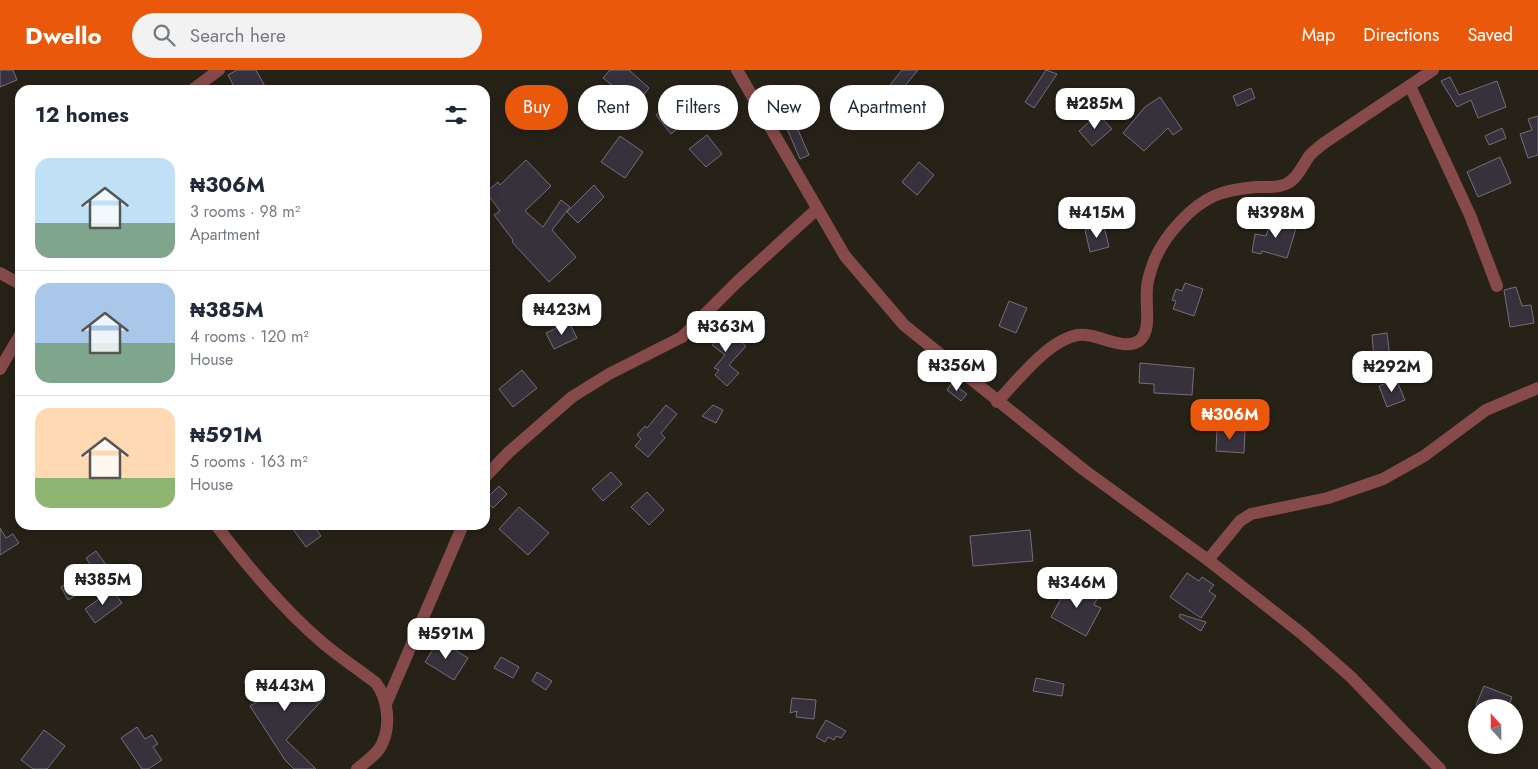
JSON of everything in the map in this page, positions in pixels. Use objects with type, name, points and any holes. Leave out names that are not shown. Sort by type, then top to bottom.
[{"type":"street","points":[[199,85],[219,70]]},
{"type":"street","points":[[737,70],[845,256],[904,325],[997,402],[1084,470],[1208,560],[1300,633],[1351,677],[1440,769]]},
{"type":"street","points":[[997,402],[1043,355],[1064,340],[1077,335],[1093,334],[1119,344],[1130,344],[1140,340],[1146,329],[1147,288],[1152,268],[1164,240],[1181,220],[1204,200],[1218,192],[1284,185],[1294,180],[1311,154],[1324,143],[1433,70]]},
{"type":"street","points":[[1410,86],[1470,215],[1497,286]]},
{"type":"street","points":[[490,472],[509,452],[572,397],[609,374],[682,337],[736,283],[818,209]]},
{"type":"street","points":[[0,273],[15,281]]},
{"type":"street","points":[[0,369],[15,344]]},
{"type":"street","points":[[1208,560],[1240,521],[1251,514],[1328,498],[1383,479],[1424,456],[1486,410],[1538,388]]},
{"type":"street","points":[[220,530],[237,553],[323,643],[376,683],[382,692],[386,704],[386,728],[382,744],[357,769]]},
{"type":"street","points":[[386,704],[461,530]]},
{"type":"building","points":[[0,70],[13,70],[17,80],[0,87]]},
{"type":"building","points":[[237,70],[256,70],[264,85],[233,85],[228,75]]},
{"type":"building","points":[[610,70],[629,70],[646,85],[612,85],[603,78]]},
{"type":"building","points":[[902,70],[918,70],[906,85],[890,85]]},
{"type":"building","points":[[1046,70],[1057,74],[1034,108],[1025,102]]},
{"type":"building","points":[[1450,77],[1459,95],[1497,81],[1506,107],[1478,118],[1471,100],[1457,107],[1441,81]]},
{"type":"building","points":[[1251,88],[1255,98],[1237,106],[1233,96]]},
{"type":"building","points":[[1160,97],[1182,129],[1173,135],[1168,128],[1144,151],[1123,133],[1145,107]]},
{"type":"building","points":[[1098,114],[1112,129],[1092,146],[1079,131]]},
{"type":"building","points":[[1538,116],[1538,155],[1528,158],[1520,134],[1532,130],[1528,119]]},
{"type":"building","points":[[1502,128],[1506,138],[1489,145],[1485,136]]},
{"type":"building","points":[[668,130],[676,130],[671,134]]},
{"type":"building","points":[[788,130],[798,130],[809,155],[800,159]]},
{"type":"building","points":[[707,135],[722,154],[706,167],[689,149]]},
{"type":"building","points":[[620,136],[643,152],[625,178],[601,162]]},
{"type":"building","points":[[1500,157],[1511,183],[1478,197],[1467,172]]},
{"type":"building","points":[[526,160],[551,186],[525,211],[543,227],[561,200],[570,207],[552,230],[576,257],[549,282],[512,242],[513,240],[494,215],[500,211],[490,197],[490,189],[498,182],[500,185]]},
{"type":"building","points":[[919,162],[934,175],[917,195],[902,182]]},
{"type":"building","points":[[594,185],[604,197],[578,223],[567,212]]},
{"type":"building","points":[[1272,218],[1297,225],[1287,258],[1262,251],[1261,254],[1252,252],[1255,234],[1266,236]]},
{"type":"building","points":[[1104,226],[1109,247],[1090,252],[1085,230]]},
{"type":"building","points":[[1185,283],[1203,289],[1194,316],[1173,309],[1176,301],[1172,300],[1176,289],[1182,291]]},
{"type":"building","points":[[1516,287],[1522,306],[1531,305],[1534,323],[1510,327],[1504,290]]},
{"type":"building","points":[[1009,301],[1027,308],[1016,333],[999,326]]},
{"type":"building","points":[[569,322],[577,338],[554,349],[546,333]]},
{"type":"building","points":[[718,322],[746,346],[729,365],[739,373],[727,386],[715,375],[719,370],[714,368],[725,355],[712,345],[717,339],[709,333]]},
{"type":"building","points":[[1387,333],[1390,357],[1374,359],[1372,335]]},
{"type":"building","points":[[1140,363],[1194,368],[1192,395],[1154,393],[1154,384],[1139,383]]},
{"type":"building","points":[[522,370],[537,388],[513,407],[499,389]]},
{"type":"building","points":[[1396,379],[1405,400],[1387,407],[1379,386]]},
{"type":"building","points":[[952,383],[967,394],[961,401],[947,390]]},
{"type":"building","points":[[666,405],[677,414],[661,433],[665,438],[648,457],[635,446],[641,439],[637,435],[645,426],[647,428]]},
{"type":"building","points":[[713,405],[723,410],[716,423],[702,416]]},
{"type":"building","points":[[1217,429],[1245,431],[1244,453],[1216,451]]},
{"type":"building","points":[[611,472],[622,484],[603,501],[592,489]]},
{"type":"building","points":[[499,486],[507,494],[493,508],[490,505],[490,495]]},
{"type":"building","points":[[647,492],[664,510],[649,525],[631,507]]},
{"type":"building","points":[[519,507],[549,533],[528,555],[499,529]]},
{"type":"building","points":[[0,528],[6,538],[13,534],[19,543],[0,555]]},
{"type":"building","points":[[294,530],[317,530],[321,536],[306,547]]},
{"type":"building","points":[[1030,530],[1033,561],[973,566],[970,536]]},
{"type":"building","points":[[96,551],[112,573],[68,600],[61,587],[75,578],[90,564],[86,558]]},
{"type":"building","points":[[1187,573],[1199,581],[1202,577],[1214,585],[1209,591],[1216,596],[1201,618],[1170,597]]},
{"type":"building","points":[[1070,582],[1098,597],[1094,605],[1101,608],[1086,636],[1051,617]]},
{"type":"building","points":[[112,590],[122,603],[95,623],[85,609]]},
{"type":"building","points":[[1180,614],[1206,622],[1201,631],[1179,617]]},
{"type":"building","points":[[439,640],[468,658],[454,680],[425,662]]},
{"type":"building","points":[[501,657],[519,667],[513,678],[494,668]]},
{"type":"building","points":[[304,671],[323,699],[286,740],[316,769],[294,769],[285,760],[250,706],[257,702],[244,682],[259,672],[273,692]]},
{"type":"building","points":[[537,672],[552,681],[546,690],[532,681]]},
{"type":"building","points":[[1036,678],[1064,684],[1062,696],[1033,691]]},
{"type":"building","points":[[1484,686],[1512,697],[1511,699],[1479,699]]},
{"type":"building","points":[[792,698],[816,700],[814,719],[796,717],[797,711],[790,713]]},
{"type":"building","points":[[826,720],[846,731],[841,738],[836,736],[834,740],[828,737],[825,742],[816,737]]},
{"type":"building","points":[[137,727],[145,739],[152,735],[158,744],[153,747],[162,760],[148,769],[142,769],[121,738]]},
{"type":"building","points":[[44,730],[65,746],[47,769],[33,769],[21,760]]}]
